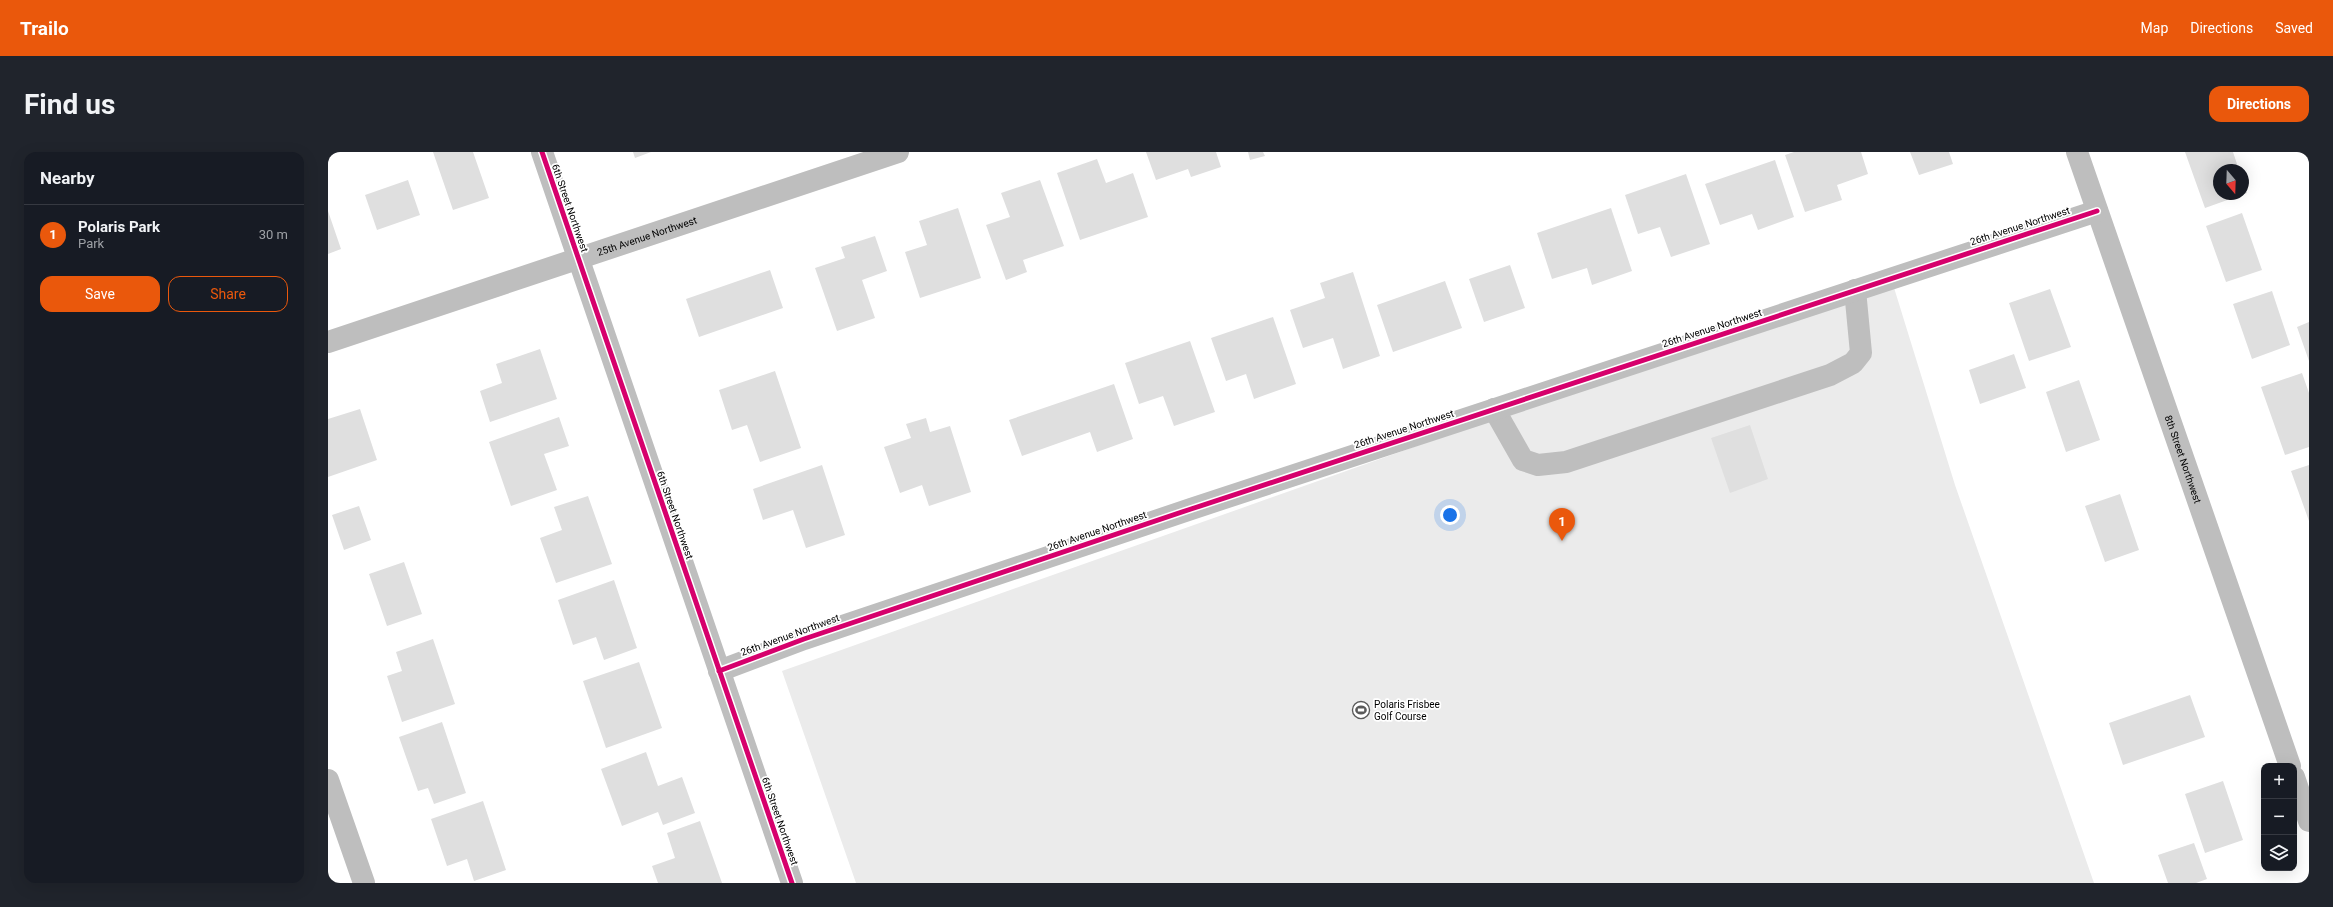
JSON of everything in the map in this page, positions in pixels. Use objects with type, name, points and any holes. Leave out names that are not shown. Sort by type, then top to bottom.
[{"type":"street","name":"6th Street Northwest","points":[[542,152],[792,883]]},
{"type":"street","name":"25th Avenue Northwest","points":[[328,342],[898,152]]},
{"type":"street","name":"8th Street Northwest","points":[[2076,152],[2289,763]]},
{"type":"street","name":"26th Avenue Northwest","points":[[719,671],[804,639],[2097,210]]},
{"type":"street","points":[[1494,409],[1523,460],[1538,465],[1566,462],[1830,376],[1853,363],[1861,353],[1855,290]]},
{"type":"street","points":[[328,780],[364,883]]},
{"type":"street","points":[[2297,786],[2309,820]]},
{"type":"shaded area","points":[[1891,278],[1955,485],[2094,883],[856,883],[782,671]]},
{"type":"building","points":[[433,152],[473,152],[489,198],[453,210]]},
{"type":"building","points":[[633,152],[651,152],[635,158]]},
{"type":"building","points":[[1146,152],[1216,152],[1221,167],[1191,177],[1188,169],[1156,180]]},
{"type":"building","points":[[1248,152],[1263,152],[1265,156],[1250,160]]},
{"type":"building","points":[[1794,152],[1861,152],[1868,174],[1837,185],[1842,200],[1805,212],[1785,155]]},
{"type":"building","points":[[1910,152],[1949,152],[1953,164],[1919,175]]},
{"type":"building","points":[[2185,152],[2233,152],[2237,164],[2213,164],[2213,200],[2227,200],[2205,208]]},
{"type":"building","points":[[1097,159],[1106,183],[1133,173],[1148,217],[1080,240],[1057,173]]},
{"type":"building","points":[[1775,160],[1794,217],[1758,230],[1752,214],[1720,225],[1705,184]]},
{"type":"building","points":[[1686,174],[1710,244],[1671,257],[1660,227],[1638,234],[1625,195]]},
{"type":"building","points":[[408,180],[420,215],[377,230],[365,195]]},
{"type":"building","points":[[1040,180],[1064,246],[1023,260],[1027,272],[1006,280],[986,225],[1010,217],[1001,193]]},
{"type":"building","points":[[958,208],[981,278],[920,298],[905,252],[927,245],[919,221]]},
{"type":"building","points":[[1611,208],[1632,271],[1592,285],[1587,268],[1552,279],[1537,233]]},
{"type":"building","points":[[328,211],[341,249],[328,254]]},
{"type":"building","points":[[2242,213],[2262,270],[2226,282],[2206,226]]},
{"type":"building","points":[[875,236],[887,271],[862,280],[875,318],[837,331],[815,268],[845,258],[841,247]]},
{"type":"building","points":[[1510,265],[1525,308],[1484,322],[1469,279]]},
{"type":"building","points":[[770,270],[783,308],[699,337],[686,299]]},
{"type":"building","points":[[1353,272],[1380,356],[1343,369],[1333,338],[1303,348],[1290,310],[1325,298],[1320,283]]},
{"type":"building","points":[[1445,281],[1462,328],[1393,352],[1377,305]]},
{"type":"building","points":[[2050,289],[2071,347],[2029,361],[2009,303]]},
{"type":"building","points":[[2272,291],[2290,345],[2252,359],[2233,304]]},
{"type":"building","points":[[1273,317],[1296,384],[1254,399],[1246,374],[1226,381],[1211,338]]},
{"type":"building","points":[[2309,322],[2309,361],[2297,327]]},
{"type":"building","points":[[1190,341],[1215,412],[1174,426],[1163,396],[1139,404],[1125,363]]},
{"type":"building","points":[[540,349],[557,399],[490,422],[480,391],[502,383],[496,364]]},
{"type":"building","points":[[2014,354],[2026,388],[1980,404],[1969,370]]},
{"type":"building","points":[[775,371],[801,448],[760,462],[747,425],[732,430],[719,390]]},
{"type":"building","points":[[2302,373],[2309,393],[2309,447],[2285,455],[2261,387]]},
{"type":"building","points":[[2079,380],[2100,440],[2066,452],[2046,392]]},
{"type":"building","points":[[1114,384],[1133,439],[1097,452],[1090,432],[1022,456],[1009,420]]},
{"type":"building","points":[[360,409],[377,460],[328,477],[328,419]]},
{"type":"building","points":[[559,417],[569,446],[544,454],[557,490],[511,506],[489,442]]},
{"type":"building","points":[[926,418],[930,432],[950,426],[971,492],[929,506],[922,485],[900,493],[884,447],[911,438],[906,424]]},
{"type":"building","points":[[1750,425],[1768,479],[1730,493],[1711,438]]},
{"type":"building","points":[[822,465],[845,535],[806,548],[793,510],[763,520],[753,489]]},
{"type":"building","points":[[2309,465],[2309,521],[2291,471]]},
{"type":"building","points":[[2120,494],[2139,550],[2105,562],[2085,506]]},
{"type":"building","points":[[588,496],[612,564],[556,583],[540,538],[562,530],[554,507]]},
{"type":"building","points":[[359,506],[371,540],[344,550],[332,515]]},
{"type":"building","points":[[404,562],[422,614],[387,626],[369,574]]},
{"type":"building","points":[[614,580],[637,648],[604,660],[596,637],[573,645],[558,600]]},
{"type":"building","points":[[433,639],[455,704],[402,722],[387,676],[402,671],[396,652]]},
{"type":"building","points":[[639,662],[662,728],[606,748],[583,681]]},
{"type":"building","points":[[2190,695],[2205,737],[2123,765],[2109,723]]},
{"type":"building","points":[[442,722],[466,793],[434,804],[428,788],[418,791],[399,737]]},
{"type":"building","points":[[646,752],[658,786],[682,777],[695,813],[663,825],[658,812],[622,826],[601,769]]},
{"type":"building","points":[[2223,781],[2243,840],[2205,853],[2185,794]]},
{"type":"building","points":[[483,801],[506,870],[474,881],[467,859],[447,866],[431,819]]},
{"type":"building","points":[[700,821],[722,883],[658,883],[652,866],[675,858],[667,833]]},
{"type":"building","points":[[2194,843],[2207,879],[2196,883],[2168,883],[2158,855]]},
{"type":"cycle path","points":[[542,152],[792,883]]},
{"type":"cycle path","points":[[719,671],[804,639],[1191,509],[2097,211]]},
{"type":"place","name":"Polaris Park","points":[[1562,541]]},
{"type":"place","name":"Polaris Frisbee Golf Course","points":[[1361,710]]}]
